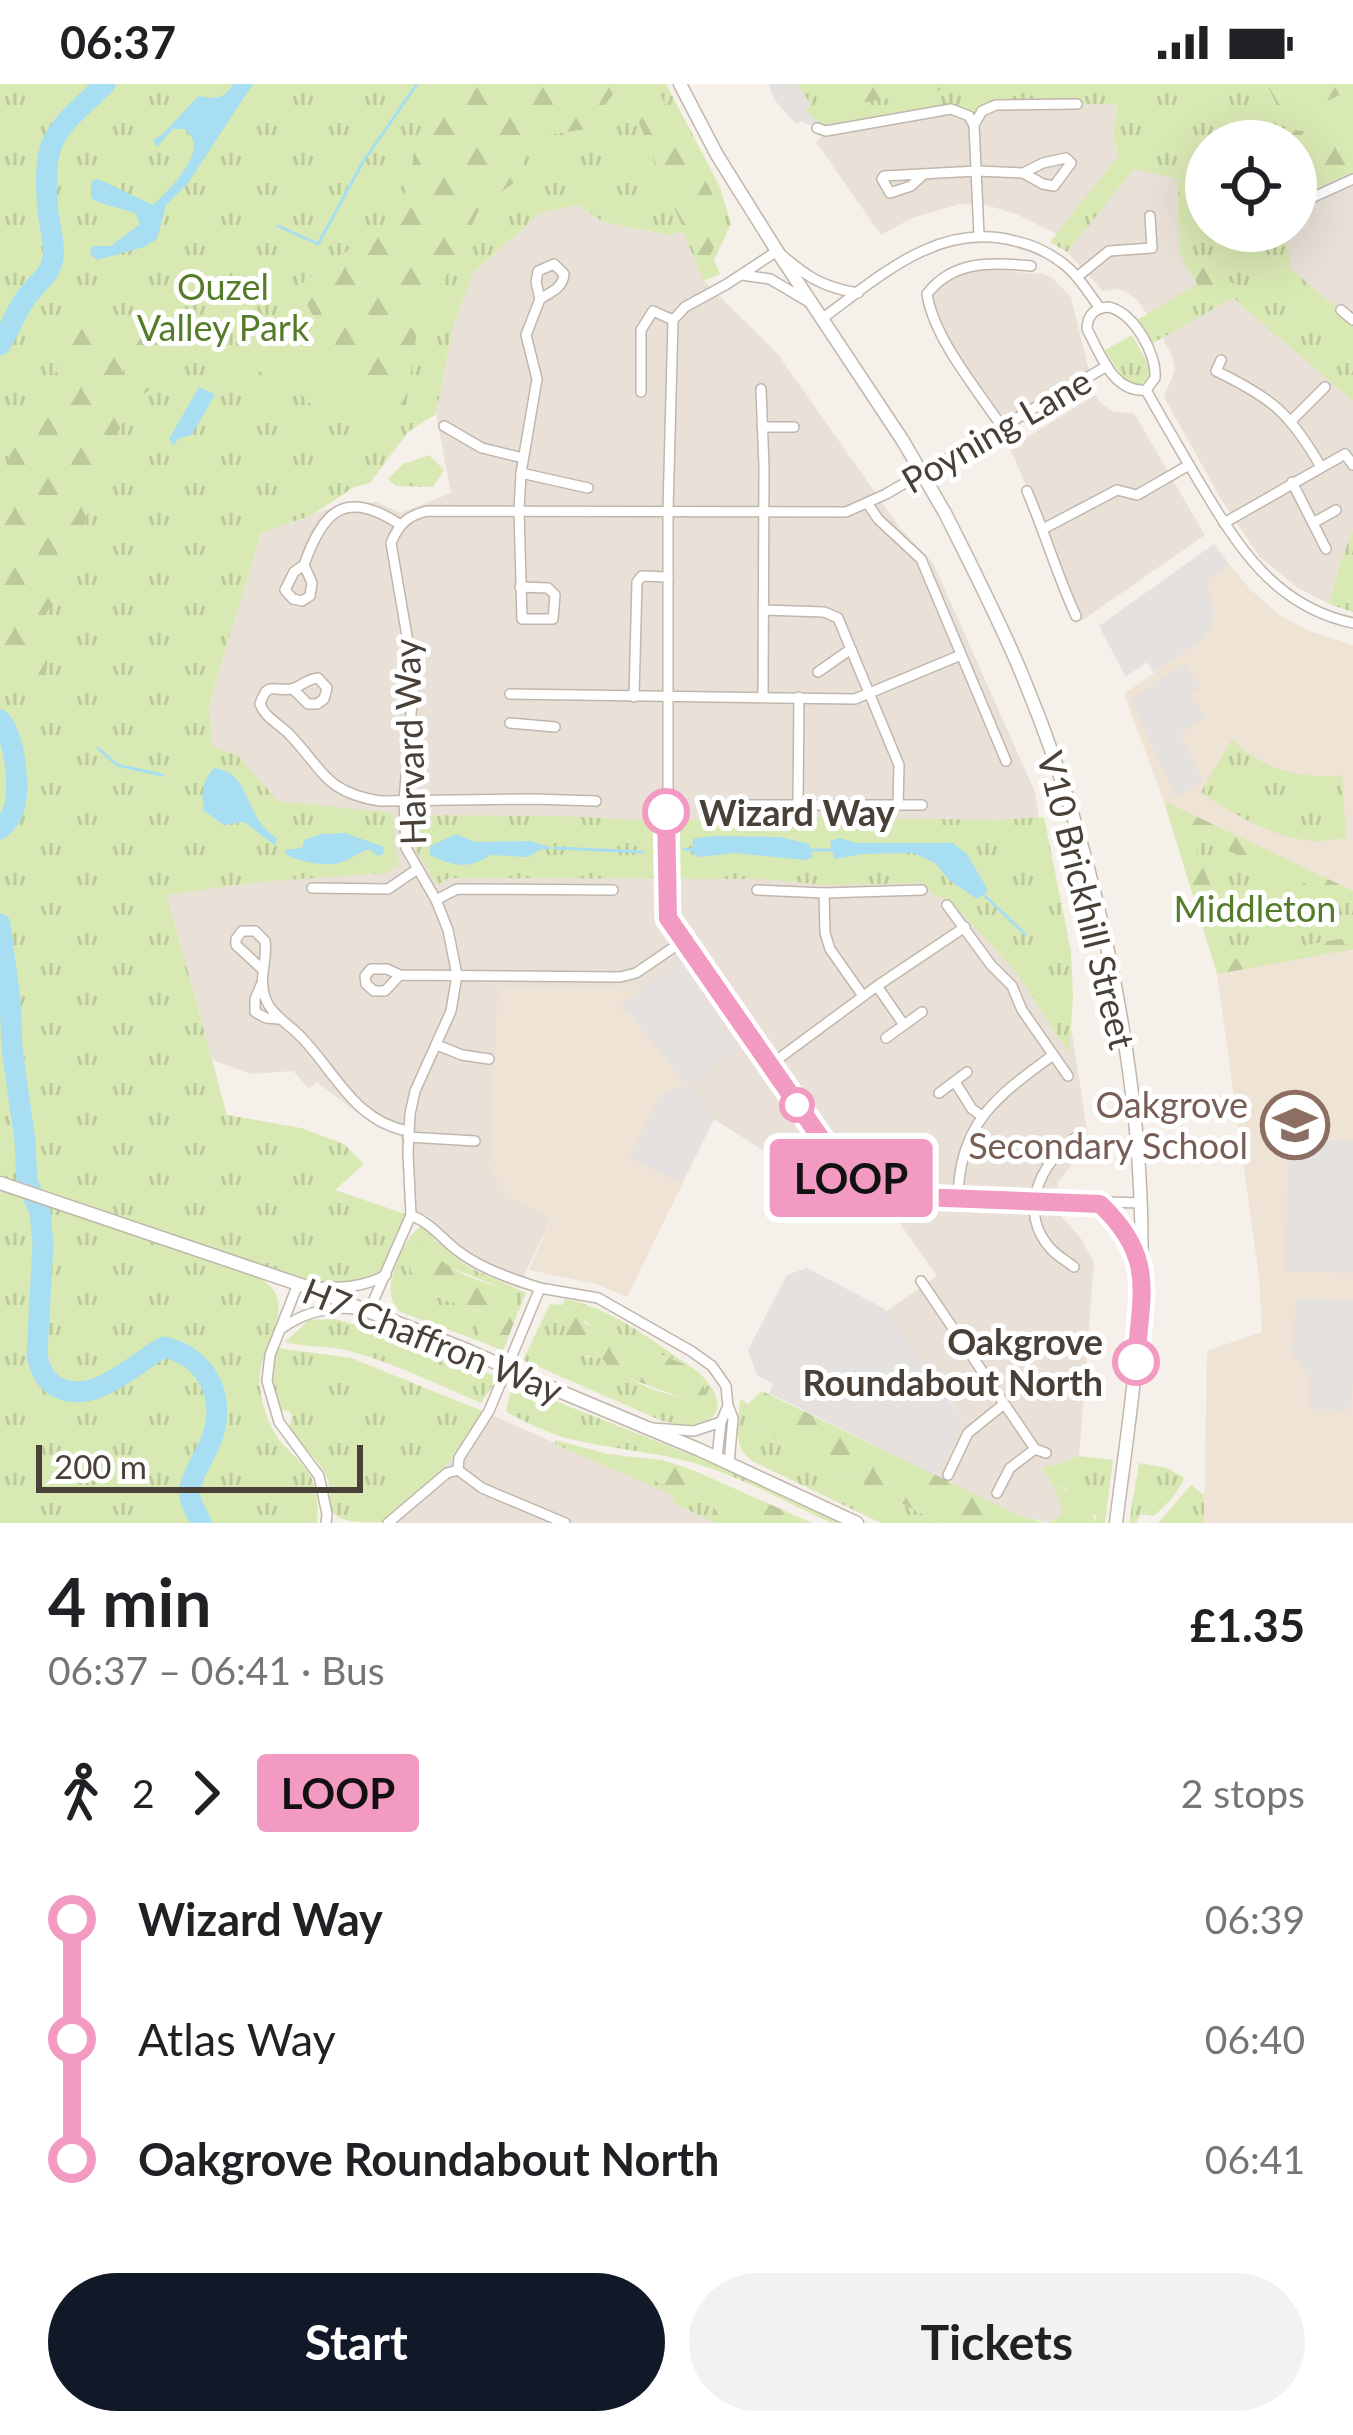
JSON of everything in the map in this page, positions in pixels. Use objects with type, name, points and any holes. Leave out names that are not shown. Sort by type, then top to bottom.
[{"type":"street","name":"V10 Brickhill Street","points":[[680,84],[776,251],[824,318],[946,513],[1004,633],[1044,730],[1078,832],[1126,1048],[1137,1141],[1142,1270],[1116,1523]]},
{"type":"street","points":[[974,125],[982,111],[996,105],[1077,104]]},
{"type":"street","points":[[817,128],[826,131],[951,109],[969,116],[974,125],[979,235]]},
{"type":"street","points":[[922,176],[1023,173],[1054,186],[1071,163],[1066,158],[1023,173]]},
{"type":"street","points":[[1317,195],[1353,179]]},
{"type":"street","points":[[1150,216],[1154,261]]},
{"type":"street","points":[[824,318],[908,257],[979,235],[1042,250],[1077,277],[1100,308]]},
{"type":"street","points":[[1077,277],[1109,251],[1152,248]]},
{"type":"street","points":[[858,293],[807,277],[776,251],[673,320],[668,918],[852,1180],[892,1196],[1140,1203]]},
{"type":"street","points":[[1002,427],[943,337],[927,293],[946,274],[968,266],[991,262],[1031,266]]},
{"type":"street","points":[[740,275],[770,279],[814,304]]},
{"type":"street","points":[[520,587],[548,588],[555,595],[553,619],[521,619],[520,587],[519,511],[521,473],[537,379],[526,335],[540,299]]},
{"type":"street","points":[[1100,308],[1125,314],[1154,359],[1155,378],[1146,390],[1134,391],[1121,386],[1107,366],[1087,329],[1090,315],[1100,308]]},
{"type":"street","points":[[1341,310],[1353,320]]},
{"type":"street","points":[[641,392],[641,330],[653,311],[673,320]]},
{"type":"street","name":"Poyning Lane","points":[[668,510],[846,512],[886,494],[1107,366]]},
{"type":"street","points":[[1216,371],[1254,390],[1292,420],[1321,467]]},
{"type":"street","points":[[1292,420],[1325,387]]},
{"type":"street","points":[[761,388],[763,697]]},
{"type":"street","points":[[1146,390],[1250,561],[1270,581],[1313,609],[1353,622]]},
{"type":"street","points":[[444,426],[482,448],[523,458]]},
{"type":"street","points":[[762,427],[794,427]]},
{"type":"street","points":[[1224,524],[1345,454],[1353,465]]},
{"type":"street","points":[[1043,529],[1117,490],[1137,494],[1190,465]]},
{"type":"street","points":[[521,473],[588,488]]},
{"type":"street","points":[[1292,482],[1326,549]]},
{"type":"street","points":[[1027,491],[1055,573],[1076,616]]},
{"type":"street","points":[[868,503],[921,560],[1006,761]]},
{"type":"street","points":[[304,565],[323,523],[339,510],[360,505],[379,510],[399,524],[427,511],[668,510]]},
{"type":"street","points":[[1313,523],[1336,510]]},
{"type":"street","name":"Harvard Way","points":[[399,524],[391,543],[414,677],[404,801],[406,848],[436,900],[457,975],[451,1011],[415,1090],[408,1134],[411,1216]]},
{"type":"street","points":[[634,697],[637,582],[642,576],[668,577]]},
{"type":"street","points":[[764,610],[824,611],[838,618],[899,765],[898,805]]},
{"type":"street","points":[[818,672],[851,649]]},
{"type":"street","points":[[510,694],[854,699],[961,656]]},
{"type":"street","points":[[293,689],[272,688],[263,693],[263,712],[337,789],[360,798],[596,802]]},
{"type":"street","points":[[532,723],[533,695]]},
{"type":"street","points":[[798,805],[799,697]]},
{"type":"street","points":[[510,723],[555,728]]},
{"type":"street","points":[[742,805],[922,805]]},
{"type":"street","points":[[312,889],[388,889],[416,870]]},
{"type":"street","points":[[436,900],[458,890],[614,890]]},
{"type":"street","points":[[757,890],[922,890]]},
{"type":"street","points":[[824,892],[830,949],[863,996]]},
{"type":"street","points":[[947,905],[1012,986],[1022,1010],[1068,1076]]},
{"type":"street","points":[[770,1065],[965,928]]},
{"type":"street","points":[[400,976],[620,977],[636,973],[683,941]]},
{"type":"street","points":[[262,969],[264,996],[279,1019],[290,1024],[359,1106],[408,1134],[475,1142]]},
{"type":"street","points":[[878,986],[904,1025]]},
{"type":"street","points":[[886,1038],[922,1012]]},
{"type":"street","points":[[437,1045],[489,1059]]},
{"type":"street","points":[[958,1198],[963,1153],[982,1116],[1006,1089],[1053,1055]]},
{"type":"street","points":[[939,1093],[967,1072]]},
{"type":"street","points":[[955,1082],[982,1116]]},
{"type":"street","points":[[1074,1267],[1042,1236],[1036,1201],[1048,1161],[1075,1138]]},
{"type":"street","name":"H7 Chaffron Way","points":[[0,1183],[301,1285],[467,1350],[856,1523]]},
{"type":"street","points":[[1100,1204],[1122,1225],[1142,1270]]},
{"type":"street","points":[[280,1329],[319,1310],[368,1311],[411,1216],[434,1226],[456,1250],[484,1266],[540,1288],[598,1298],[712,1366],[725,1386],[734,1418],[723,1460]]},
{"type":"street","points":[[340,1522],[326,1519],[319,1476],[290,1440],[271,1401],[268,1366],[301,1285],[349,1288],[386,1275]]},
{"type":"street","points":[[921,1281],[1040,1451],[1010,1468],[997,1493]]},
{"type":"street","points":[[458,1469],[459,1458],[481,1426],[540,1288]]},
{"type":"street","points":[[947,1475],[968,1433],[1004,1404]]},
{"type":"street","points":[[723,1460],[721,1422],[728,1406]]},
{"type":"street","points":[[647,1427],[694,1431],[721,1422]]},
{"type":"street","points":[[392,1522],[447,1473],[458,1469]]},
{"type":"street","points":[[458,1469],[482,1488],[565,1523]]},
{"type":"shaded area","points":[[769,84],[797,84],[811,104],[805,110],[822,125],[796,124],[774,99]]},
{"type":"shaded area","points":[[1117,104],[1113,137],[1119,155],[1057,234],[1016,214],[960,204],[912,218],[881,235],[816,142],[826,131],[987,108]]},
{"type":"shaded area","points":[[1134,168],[1178,179],[1179,252],[1198,285],[1147,314],[1125,291],[1103,291],[1067,252]]},
{"type":"shaded area","points":[[1353,172],[1353,322],[1290,269],[1288,252],[1317,252],[1317,188]]},
{"type":"shaded area","points":[[578,205],[603,222],[668,235],[683,232],[704,281],[777,353],[900,528],[933,563],[1035,792],[1089,1144],[1058,1182],[1056,1211],[1080,1237],[1094,1262],[1079,1456],[1042,1468],[1063,1513],[1049,1523],[1018,1515],[935,1475],[963,1419],[885,1312],[937,1276],[894,1215],[865,1192],[830,1193],[714,1119],[689,1083],[740,1052],[639,991],[498,990],[510,1196],[552,1217],[518,1288],[448,1254],[434,1240],[436,1235],[411,1215],[404,1203],[401,1137],[376,1127],[317,1082],[309,1088],[293,1071],[251,1074],[212,1060],[167,895],[210,729],[209,705],[261,533],[342,504],[376,502],[401,513],[451,493],[436,414],[453,327],[473,273],[540,213]]},
{"type":"shaded area","points":[[984,267],[1043,273],[1053,279],[1071,297],[1089,371],[1005,421],[923,308],[929,286],[950,273]]},
{"type":"shaded area","points":[[1233,297],[1353,401],[1353,530],[1329,604],[1298,588],[1259,556],[1164,397],[1175,370],[1162,337]]},
{"type":"shaded area","points":[[1095,395],[1114,412],[1134,413],[1205,535],[1081,621],[1010,448]]},
{"type":"shaded area","points":[[1214,544],[1229,564],[1206,582],[1214,613],[1211,629],[1154,673],[1147,662],[1126,677],[1099,626]]},
{"type":"shaded area","points":[[1229,564],[1278,614],[1306,630],[1353,645],[1353,891],[1164,801],[1124,694],[1203,639],[1214,613],[1205,582]]},
{"type":"shaded area","points":[[1183,664],[1200,687],[1190,695],[1205,716],[1180,735],[1203,781],[1176,797],[1131,700]]},
{"type":"shaded area","name":"Oakgrove Secondary School","points":[[1353,949],[1353,1523],[1204,1523],[1207,1351],[1262,1332],[1259,1276],[1217,974]]},
{"type":"shaded area","points":[[678,963],[741,1052],[689,1083],[714,1119],[627,1297],[596,1284],[529,1270],[552,1217],[510,1196],[489,1171],[498,990],[639,991]]},
{"type":"shaded area","points":[[678,963],[741,1052],[689,1083],[714,1119],[681,1183],[629,1158],[660,1096],[688,1083],[619,1007]]},
{"type":"shaded area","points":[[1319,1140],[1353,1141],[1353,1273],[1285,1271],[1289,1149],[1318,1150]]},
{"type":"shaded area","points":[[807,1268],[883,1308],[963,1420],[935,1475],[769,1393],[773,1384],[757,1375],[748,1350],[787,1275]]},
{"type":"shaded area","points":[[1296,1298],[1353,1300],[1350,1410],[1310,1409],[1309,1377],[1292,1353]]},
{"type":"shaded area","points":[[485,1412],[673,1495],[674,1503],[716,1523],[381,1523],[414,1497]]},
{"type":"green space","name":"Ouzel Valley Park","points":[[0,84],[666,84],[720,187],[731,224],[714,260],[720,274],[704,281],[683,232],[669,235],[603,222],[578,205],[540,213],[473,273],[453,327],[436,414],[408,432],[370,483],[354,487],[312,515],[261,533],[209,705],[212,746],[238,756],[278,801],[393,813],[400,864],[387,873],[257,882],[167,895],[227,1115],[301,1128],[344,1144],[364,1164],[335,1190],[408,1215],[386,1275],[371,1283],[296,1286],[188,1249],[261,1279],[273,1290],[278,1314],[260,1374],[261,1396],[276,1435],[311,1477],[317,1523],[0,1523]]},
{"type":"green space","points":[[450,84],[655,84],[713,195],[717,242],[704,266],[679,219],[625,89],[617,89],[587,129],[533,137],[515,182],[481,206],[418,324],[403,426],[363,413],[355,364],[315,334],[316,321],[297,287],[397,215],[412,170],[415,140],[437,97]]},
{"type":"green space","points":[[769,84],[1353,84],[1353,172],[1317,188],[1317,120],[1185,120],[1185,252],[1288,252],[1291,269],[1353,322],[1353,401],[1233,298],[1151,344],[1137,320],[1197,284],[1179,252],[1178,179],[1134,169],[1067,252],[1050,242],[1119,155],[1113,137],[1117,104],[996,105],[978,117],[961,111],[817,128],[802,121],[796,124],[774,99]]},
{"type":"green space","points":[[811,84],[978,84],[835,107],[822,102]]},
{"type":"green space","points":[[1267,84],[1353,84],[1353,92],[1301,113],[1279,110]]},
{"type":"green space","points":[[1353,115],[1353,161],[1317,177],[1317,142]]},
{"type":"green space","points":[[1178,179],[1185,184],[1185,252],[1194,252],[1211,271],[1230,281],[1353,391],[1353,401],[1233,297],[1198,285],[1179,252]]},
{"type":"green space","points":[[89,317],[182,348],[172,370],[144,394],[124,369],[113,400],[122,425],[103,457],[74,562],[45,616],[47,670],[37,685],[17,666],[2,640],[0,483],[8,477],[8,421],[52,378]]},
{"type":"green space","points":[[290,322],[352,358],[357,380],[352,402],[333,409],[314,408],[295,388],[247,366],[267,332]]},
{"type":"green space","points":[[1132,335],[1152,371],[1139,386],[1120,374],[1105,350]]},
{"type":"green space","points":[[429,455],[444,470],[433,487],[396,486],[388,479],[403,464]]},
{"type":"green space","points":[[1353,530],[1353,612],[1329,604]]},
{"type":"green space","points":[[1232,739],[1256,758],[1283,770],[1342,775],[1346,838],[1317,841],[1286,836],[1241,817],[1201,792]]},
{"type":"green space","name":"Middleton","points":[[1164,801],[1353,891],[1353,949],[1217,974]]},
{"type":"green space","points":[[1164,801],[1353,891],[1353,902],[1274,867],[1254,865],[1198,833],[1197,855],[1210,884],[1214,916],[1202,925]]},
{"type":"green space","points":[[412,815],[680,822],[723,816],[1044,817],[1071,951],[1069,1053],[1016,972],[950,900],[933,895],[923,883],[449,878],[437,885],[413,845]]},
{"type":"green space","points":[[1353,939],[1353,949],[1217,974],[1220,964],[1249,955]]},
{"type":"green space","points":[[421,1226],[429,1228],[436,1235],[434,1240],[468,1267],[526,1293],[518,1312],[514,1293],[447,1266],[437,1257],[434,1296],[482,1312],[479,1341],[400,1312],[391,1295],[392,1278],[404,1247]]},
{"type":"green space","points":[[421,1244],[431,1247],[457,1271],[515,1293],[518,1312],[503,1351],[479,1341],[481,1311],[432,1294],[414,1278],[409,1253]]},
{"type":"green space","points":[[565,1299],[616,1318],[693,1368],[584,1320],[586,1357],[602,1358],[612,1372],[699,1404],[707,1396],[699,1373],[714,1392],[716,1412],[698,1424],[662,1421],[523,1360],[550,1304],[562,1305]]},
{"type":"green space","points":[[570,1315],[693,1368],[707,1396],[699,1404],[612,1372],[602,1358],[584,1355],[571,1346],[566,1333]]},
{"type":"green space","points":[[336,1319],[498,1377],[481,1403],[367,1356],[285,1342],[309,1320]]},
{"type":"green space","points":[[278,1348],[351,1358],[485,1412],[449,1462],[388,1519],[347,1520],[334,1512],[325,1474],[289,1428],[289,1411],[280,1410],[273,1379]]},
{"type":"green space","points":[[512,1384],[735,1472],[844,1523],[831,1523],[694,1463],[543,1430],[506,1412]]},
{"type":"green space","points":[[762,1391],[1018,1515],[1045,1523],[940,1523],[755,1429],[748,1404]]},
{"type":"green space","points":[[740,1399],[748,1404],[755,1429],[940,1523],[881,1523],[752,1461],[739,1441]]},
{"type":"green space","points":[[555,1440],[624,1456],[617,1458],[619,1465],[716,1501],[711,1521],[674,1503],[672,1495],[555,1444]]},
{"type":"green space","points":[[1079,1456],[1113,1460],[1105,1523],[1095,1523],[1096,1516],[1065,1488],[1053,1486],[1041,1467]]},
{"type":"green space","points":[[617,1458],[663,1460],[695,1471],[812,1523],[716,1523],[711,1521],[715,1501],[690,1488],[675,1490],[619,1465]]},
{"type":"green space","points":[[1139,1463],[1167,1468],[1184,1480],[1154,1516],[1141,1514],[1136,1523],[1129,1523]]},
{"type":"green space","points":[[1191,1485],[1204,1495],[1204,1523],[1158,1523]]},
{"type":"green space","points":[[1053,1486],[1082,1497],[1095,1523],[1049,1523],[1063,1513]]},
{"type":"water","points":[[233,84],[253,84],[188,183],[166,205],[157,239],[97,260],[90,254],[92,246],[111,246],[140,224],[136,214],[91,198],[91,181],[98,179],[153,205],[184,171],[194,144],[185,129],[173,129],[157,147],[153,140],[198,96],[218,97]]},
{"type":"water","points":[[199,387],[215,394],[192,435],[179,438],[174,445],[169,439]]},
{"type":"water","points":[[214,768],[239,783],[257,818],[278,839],[274,845],[244,822],[224,825],[204,811],[203,788]]},
{"type":"water","points":[[345,833],[384,847],[383,854],[369,849],[326,864],[285,854],[321,834]]},
{"type":"water","points":[[456,834],[475,842],[530,841],[553,848],[529,857],[490,855],[468,864],[430,855],[430,846]]},
{"type":"water","points":[[780,837],[809,844],[813,857],[692,854],[693,839]]},
{"type":"water","points":[[840,838],[856,843],[953,843],[967,854],[988,890],[977,899],[949,880],[935,863],[913,853],[834,859],[830,841]]},
{"type":"waterway","points":[[0,345],[23,302],[52,263],[47,167],[55,138],[105,84]]},
{"type":"waterway","points":[[278,226],[318,244],[363,162],[417,84]]},
{"type":"waterway","points":[[0,720],[10,739],[17,780],[12,814],[0,829]]},
{"type":"waterway","points":[[98,748],[117,765],[162,775]]},
{"type":"waterway","points":[[555,848],[643,852]]},
{"type":"waterway","points":[[684,849],[697,850]]},
{"type":"waterway","points":[[808,850],[835,850]]},
{"type":"waterway","points":[[983,894],[1025,934]]},
{"type":"waterway","points":[[0,924],[27,1182],[40,1212],[43,1243],[40,1365],[53,1384],[71,1391],[100,1387],[164,1347],[201,1368],[217,1406],[213,1435],[190,1488],[201,1523]]},
{"type":"bus line","name":"LOOP","points":[[666,812],[668,918],[845,1173],[892,1196],[1100,1204],[1122,1225],[1142,1270],[1136,1362]]},
{"type":"place","name":"Wizard Way","points":[[666,812]]},
{"type":"place","name":"Oakgrove Secondary School","points":[[1295,1125]]},
{"type":"place","name":"Oakgrove Roundabout North","points":[[1136,1362]]}]
